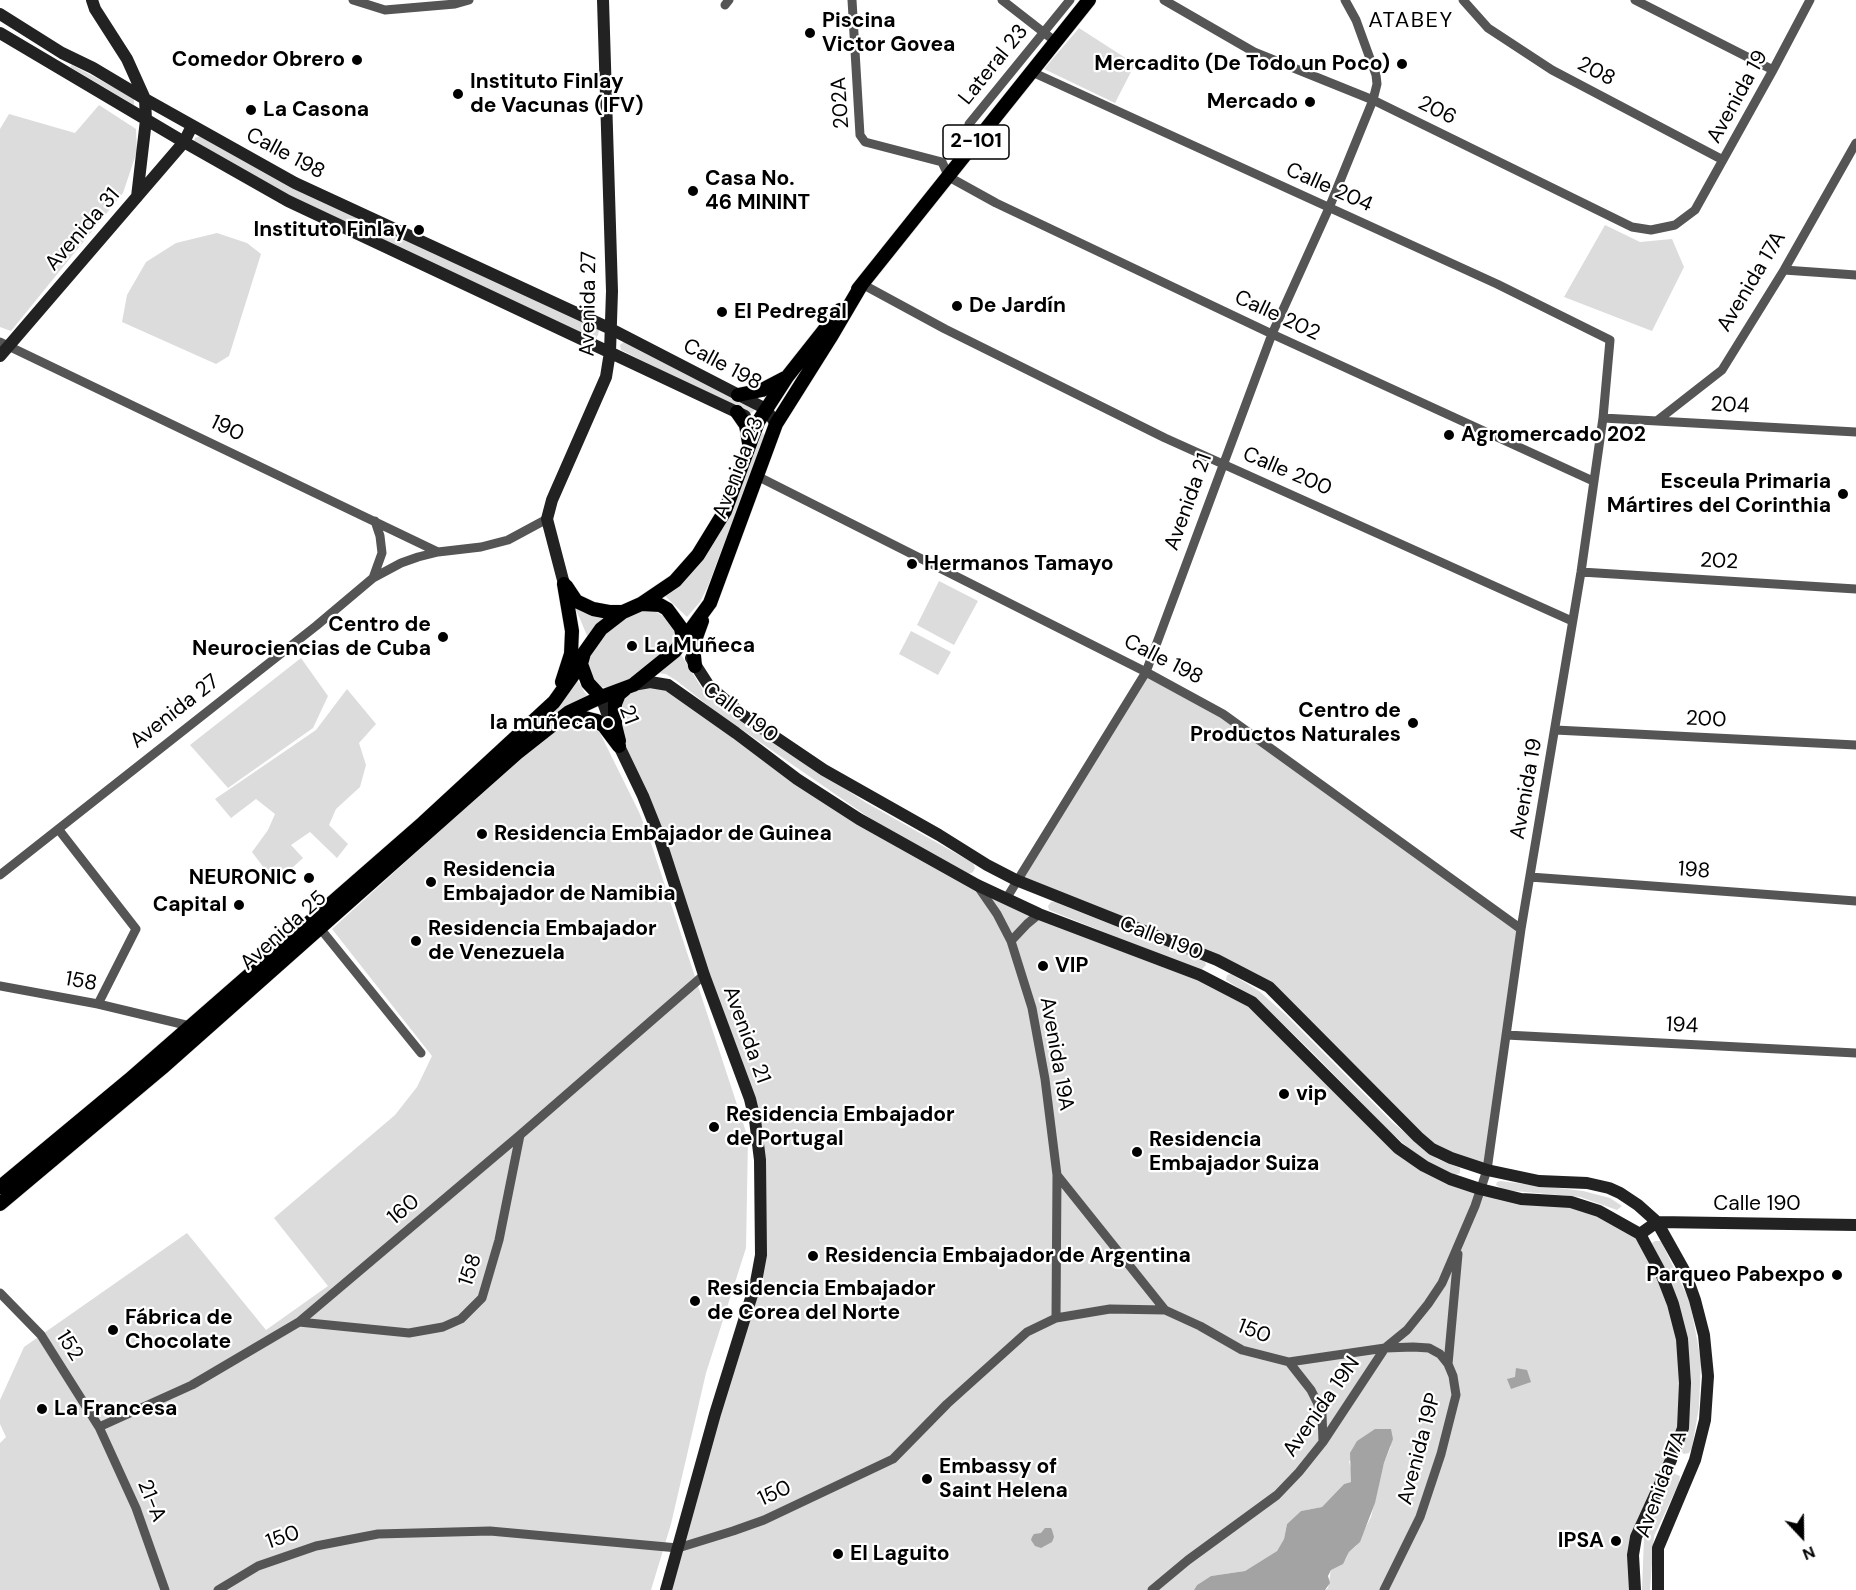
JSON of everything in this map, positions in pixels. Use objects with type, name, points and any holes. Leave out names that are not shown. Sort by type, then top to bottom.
[{"type":"main road","points":[[92,0],[95,9],[127,58],[145,99],[146,120],[137,198]]},
{"type":"main road","name":"Avenida 27","points":[[547,519],[552,500],[606,377],[610,352],[612,291],[603,0]]},
{"type":"main road","name":"Avenida 23","points":[[641,604],[675,581],[698,555],[725,511],[758,422],[787,377],[1089,0]]},
{"type":"main road","name":"Calle 198","points":[[0,14],[62,53],[93,68],[161,109],[295,183],[611,328],[766,409],[776,424]]},
{"type":"main road","name":"Calle 198","points":[[0,33],[288,201],[758,422],[776,424]]},
{"type":"main road","points":[[54,64],[62,53]]},
{"type":"main road","points":[[146,120],[161,109]]},
{"type":"main road","name":"Avenida 31","points":[[0,356],[4,344],[137,198],[184,142],[192,126]]},
{"type":"main road","name":"Avenida 23","points":[[683,640],[710,603],[776,424],[862,284]]},
{"type":"main road","points":[[738,395],[762,390],[787,377]]},
{"type":"main road","points":[[737,412],[746,425],[749,448]]},
{"type":"main road","points":[[547,519],[588,682],[601,697],[629,687]]},
{"type":"main road","points":[[564,584],[576,601],[592,609],[623,612]]},
{"type":"main road","points":[[554,702],[571,654],[572,631],[564,584]]},
{"type":"main road","points":[[695,666],[693,646],[710,603]]},
{"type":"main road","points":[[582,659],[601,629],[623,612],[641,604],[668,609],[681,628],[683,640],[675,651],[647,675],[619,694],[615,704],[615,725],[620,746]]},
{"type":"main road","name":"Calle 190","points":[[683,640],[695,666],[709,687],[744,716],[824,770],[1016,880],[1217,960],[1269,987],[1432,1149],[1487,1170],[1539,1181],[1587,1183],[1609,1188],[1620,1192],[1657,1222],[1856,1225]]},
{"type":"main road","name":"Avenida 25","points":[[0,1187],[129,1080],[414,831],[554,702],[582,659]]},
{"type":"main road","name":"Calle 190","points":[[629,687],[650,682],[668,685],[797,779],[858,819],[977,885],[1039,914],[1209,980],[1252,1002],[1398,1148],[1424,1166],[1480,1190],[1521,1199],[1571,1202],[1599,1211],[1640,1234]]},
{"type":"main road","name":"Avenida 25","points":[[0,1204],[162,1068],[517,753],[569,712],[601,697]]},
{"type":"main road","name":"21","points":[[601,697],[620,746]]},
{"type":"main road","points":[[553,724],[573,718],[589,718],[604,726],[620,746]]},
{"type":"main road","name":"Avenida 21","points":[[620,746],[659,836],[704,975],[749,1097],[755,1120],[760,1160],[761,1255],[756,1282],[715,1414],[666,1590]]},
{"type":"main road","points":[[977,885],[987,865]]},
{"type":"main road","points":[[1039,914],[1049,893]]},
{"type":"main road","points":[[1209,980],[1217,960]]},
{"type":"main road","points":[[1640,1234],[1657,1222]]},
{"type":"main road","name":"Avenida 17A","points":[[1657,1222],[1685,1272],[1695,1300],[1704,1335],[1708,1376],[1705,1420],[1693,1466],[1658,1548],[1658,1590]]},
{"type":"main road","name":"Avenida 17A","points":[[1635,1590],[1633,1555],[1636,1537],[1683,1428],[1685,1383],[1682,1339],[1673,1304],[1661,1273],[1640,1234]]},
{"type":"main road","points":[[1671,1460],[1693,1466]]},
{"type":"street","points":[[353,0],[385,10],[455,4],[469,0]]},
{"type":"street","points":[[385,10],[389,0]]},
{"type":"street","name":"202A","points":[[852,0],[861,138],[865,142],[942,162],[949,177]]},
{"type":"street","points":[[1002,0],[1056,42]]},
{"type":"street","name":"Lateral 23","points":[[969,124],[1070,0]]},
{"type":"street","name":"206","points":[[1164,0],[1254,52],[1373,100],[1632,227],[1651,230],[1675,225],[1695,210]]},
{"type":"street","name":"Avenida 21","points":[[1006,899],[1146,672],[1272,334],[1329,208],[1373,100],[1377,75],[1356,20],[1345,0]]},
{"type":"street","name":"208","points":[[1463,0],[1488,28],[1552,70],[1724,160]]},
{"type":"street","points":[[1635,0],[1773,70]]},
{"type":"street","name":"Avenida 19","points":[[1695,210],[1810,0]]},
{"type":"street","name":"Calle 204","points":[[1032,72],[1497,284],[1610,340]]},
{"type":"street","name":"Avenida 17A","points":[[1658,420],[1722,370],[1784,270],[1856,143]]},
{"type":"street","name":"Calle 202","points":[[949,177],[996,203],[1272,334],[1593,481]]},
{"type":"street","points":[[1784,270],[1856,275]]},
{"type":"street","name":"Calle 200","points":[[862,284],[1023,368],[1223,465],[1308,501],[1572,621]]},
{"type":"street","name":"Avenida 19","points":[[1461,1238],[1487,1170],[1521,929],[1581,572],[1603,418],[1610,340]]},
{"type":"street","name":"190","points":[[4,344],[438,552]]},
{"type":"street","name":"204","points":[[1603,418],[1856,432]]},
{"type":"street","name":"Calle 198","points":[[757,476],[1146,672],[1223,714],[1521,929]]},
{"type":"street","name":"Avenida 27","points":[[0,875],[373,578],[401,563],[438,552],[482,547],[508,540],[547,519]]},
{"type":"street","points":[[373,578],[382,553],[375,521]]},
{"type":"street","name":"202","points":[[1581,572],[1856,588]]},
{"type":"street","name":"200","points":[[1555,730],[1856,745]]},
{"type":"street","points":[[58,830],[136,929],[98,1004]]},
{"type":"street","name":"198","points":[[1530,877],[1856,901]]},
{"type":"street","name":"Avenida 19A","points":[[977,885],[997,914],[1011,941],[1032,1008],[1046,1079],[1057,1174],[1056,1318]]},
{"type":"street","points":[[1011,941],[1039,914]]},
{"type":"street","points":[[319,927],[421,1053]]},
{"type":"street","name":"160","points":[[99,1427],[192,1385],[299,1322],[704,975]]},
{"type":"street","name":"158","points":[[0,986],[98,1004],[190,1026]]},
{"type":"street","name":"194","points":[[1506,1035],[1856,1053]]},
{"type":"street","name":"158","points":[[299,1322],[409,1333],[443,1327],[461,1318],[482,1298],[499,1240],[520,1135]]},
{"type":"street","points":[[1057,1174],[1165,1310]]},
{"type":"street","name":"Avenida 19N","points":[[1152,1590],[1188,1560],[1276,1495],[1323,1442],[1385,1348],[1407,1330],[1428,1304],[1442,1282],[1461,1238]]},
{"type":"street","name":"Avenida 19P","points":[[1384,1590],[1420,1517],[1441,1454],[1456,1395],[1454,1376],[1448,1364],[1461,1238]]},
{"type":"street","name":"152","points":[[0,1293],[41,1335],[99,1427]]},
{"type":"street","name":"150","points":[[218,1590],[258,1566],[316,1546],[378,1534],[490,1531],[678,1548],[733,1532],[764,1520],[892,1459],[947,1404],[1027,1332],[1056,1318],[1110,1309],[1165,1310],[1200,1326],[1242,1350],[1289,1362],[1385,1348],[1429,1348],[1440,1354],[1448,1364]]},
{"type":"street","name":"150","points":[[1289,1362],[1311,1390],[1317,1402],[1322,1414],[1323,1442]]},
{"type":"street","name":"21-A","points":[[99,1427],[136,1508],[165,1590]]},
{"type":"shaded area","points":[[1079,28],[1135,64],[1115,103],[1044,69]]},
{"type":"shaded area","points":[[72,65],[134,98],[134,105],[70,67]]},
{"type":"shaded area","points":[[99,105],[136,129],[137,151],[123,193],[11,331],[0,327],[0,129],[9,114],[75,133]]},
{"type":"shaded area","points":[[200,136],[594,326],[599,330],[598,335],[592,339],[289,195],[194,141]]},
{"type":"shaded area","points":[[1605,225],[1640,242],[1672,239],[1684,267],[1652,331],[1564,297]]},
{"type":"shaded area","points":[[217,233],[247,243],[261,254],[229,356],[216,364],[122,322],[127,295],[146,262],[176,243]]},
{"type":"shaded area","points":[[625,341],[754,408],[754,411],[749,414],[621,350],[620,345]]},
{"type":"shaded area","points":[[763,433],[765,437],[708,586],[700,602],[687,617],[665,596],[700,561],[759,434]]},
{"type":"shaded area","points":[[939,581],[978,601],[954,645],[917,625]]},
{"type":"shaded area","points":[[573,604],[605,617],[588,638],[580,619]]},
{"type":"shaded area","points":[[652,610],[669,619],[674,631],[673,642],[668,650],[640,674],[620,686],[600,687],[588,671],[588,660],[595,645],[611,625],[632,612]]},
{"type":"shaded area","points":[[911,631],[951,652],[938,675],[899,654]]},
{"type":"shaded area","points":[[680,653],[703,690],[742,721],[865,802],[973,863],[975,868],[973,872],[964,873],[874,821],[715,711],[677,681],[666,674],[656,673]]},
{"type":"shaded area","points":[[301,658],[328,696],[313,728],[228,788],[190,745]]},
{"type":"shaded area","points":[[1146,672],[1223,714],[1521,929],[1487,1170],[1432,1149],[1269,987],[1016,880]]},
{"type":"shaded area","points":[[577,679],[590,697],[572,704],[533,729]]},
{"type":"shaded area","name":"El Laguito","points":[[668,685],[797,779],[977,885],[1252,1002],[1398,1148],[1480,1189],[1571,1202],[1640,1234],[1682,1339],[1683,1428],[1636,1537],[1635,1590],[1325,1590],[1328,1588],[1331,1569],[1346,1559],[1349,1552],[1356,1546],[1371,1517],[1384,1463],[1391,1446],[1349,1461],[1353,1477],[1351,1482],[1344,1484],[1322,1507],[1301,1511],[1287,1524],[1284,1539],[1277,1551],[1245,1571],[1211,1576],[1197,1585],[1194,1590],[666,1590],[761,1255],[755,1120],[659,836],[619,746],[619,694],[626,689]]},
{"type":"shaded area","points":[[347,689],[376,724],[359,743],[366,765],[360,787],[336,809],[329,825],[348,844],[337,858],[310,832],[291,845],[303,858],[281,878],[267,883],[264,868],[252,852],[268,830],[275,814],[256,799],[231,818],[215,799],[316,730]]},
{"type":"shaded area","points":[[572,723],[588,724],[599,731],[639,812],[748,1138],[746,1248],[706,1373],[671,1524],[651,1590],[0,1590],[0,1443],[6,1437],[0,1424],[0,1400],[24,1347],[187,1233],[266,1330],[328,1286],[274,1218],[395,1115],[417,1087],[432,1056],[332,929],[536,743],[559,726]]},
{"type":"shaded area","points":[[1051,902],[1205,962],[1206,965],[1201,970],[1196,969],[1049,910],[1048,906]]},
{"type":"shaded area","points":[[1231,974],[1259,991],[1286,1015],[1392,1122],[1437,1159],[1460,1168],[1460,1173],[1456,1175],[1434,1166],[1415,1154],[1258,1000],[1226,980],[1227,975]]},
{"type":"shaded area","points":[[1500,1181],[1583,1191],[1610,1198],[1622,1206],[1617,1210],[1580,1197],[1504,1190],[1496,1185]]},
{"type":"shaded area","points":[[1661,1241],[1690,1302],[1701,1361],[1699,1407],[1692,1448],[1689,1453],[1684,1454],[1681,1451],[1679,1303],[1652,1243]]},
{"type":"shaded area","points":[[1516,1368],[1527,1370],[1531,1382],[1511,1389],[1507,1379],[1515,1377]]},
{"type":"shaded area","points":[[1375,1429],[1391,1429],[1393,1439],[1384,1463],[1375,1503],[1360,1542],[1349,1552],[1343,1564],[1331,1570],[1328,1576],[1330,1583],[1325,1590],[1194,1590],[1197,1585],[1211,1576],[1245,1571],[1277,1551],[1284,1539],[1287,1524],[1301,1511],[1322,1507],[1344,1484],[1351,1482],[1350,1453],[1357,1441]]},
{"type":"shaded area","points":[[1673,1473],[1680,1476],[1679,1483],[1654,1536],[1650,1590],[1642,1590],[1644,1537],[1668,1476]]},
{"type":"shaded area","points":[[1045,1528],[1052,1530],[1054,1537],[1052,1542],[1041,1548],[1035,1546],[1031,1540],[1032,1537],[1034,1534],[1041,1533]]},
{"type":"place","name":"Piscina Victor Govea","points":[[810,33]]},
{"type":"place","name":"Comedor Obrero","points":[[357,60]]},
{"type":"place","name":"Mercadito (De Todo un Poco)","points":[[1402,64]]},
{"type":"place","name":"Instituto Finlay de Vacunas (IFV)","points":[[458,94]]},
{"type":"place","name":"Mercado","points":[[1310,102]]},
{"type":"place","name":"La Casona","points":[[251,110]]},
{"type":"place","name":"Casa No. 46 MININT","points":[[693,191]]},
{"type":"place","name":"Instituto Finlay","points":[[419,230]]},
{"type":"place","name":"De Jardín","points":[[957,306]]},
{"type":"place","name":"El Pedregal","points":[[722,312]]},
{"type":"place","name":"Agromercado 202","points":[[1449,435]]},
{"type":"place","name":"Esceula Primaria Mártires del Corinthia","points":[[1843,494]]},
{"type":"place","name":"Hermanos Tamayo","points":[[912,564]]},
{"type":"place","name":"Centro de Neurociencias de Cuba","points":[[443,637]]},
{"type":"place","name":"La Muñeca","points":[[632,646]]},
{"type":"place","name":"la muñeca","points":[[608,723]]},
{"type":"place","name":"Centro de Productos Naturales","points":[[1413,723]]},
{"type":"place","name":"Residencia Embajador de Guinea","points":[[482,834]]},
{"type":"place","name":"NEURONIC","points":[[309,878]]},
{"type":"place","name":"Residencia Embajador de Namibia","points":[[431,882]]},
{"type":"place","name":"Capital","points":[[239,905]]},
{"type":"place","name":"Residencia Embajador de Venezuela","points":[[416,941]]},
{"type":"place","name":"VIP","points":[[1043,966]]},
{"type":"place","name":"vip","points":[[1284,1094]]},
{"type":"place","name":"Residencia Embajador de Portugal","points":[[714,1127]]},
{"type":"place","name":"Residencia Embajador Suiza","points":[[1137,1152]]},
{"type":"place","name":"Residencia Embajador de Argentina","points":[[813,1256]]},
{"type":"place","name":"Parqueo Pabexpo","points":[[1837,1275]]},
{"type":"place","name":"Residencia Embajador de Corea del Norte","points":[[695,1301]]},
{"type":"place","name":"Fábrica de Chocolate","points":[[113,1330]]},
{"type":"place","name":"La Francesa","points":[[42,1409]]},
{"type":"place","name":"Embassy of Saint Helena","points":[[927,1479]]},
{"type":"place","name":"IPSA","points":[[1616,1541]]},
{"type":"place","name":"El Laguito","points":[[838,1554]]},
{"type":"district","name":"ATABEY","points":[[1411,21]]}]
